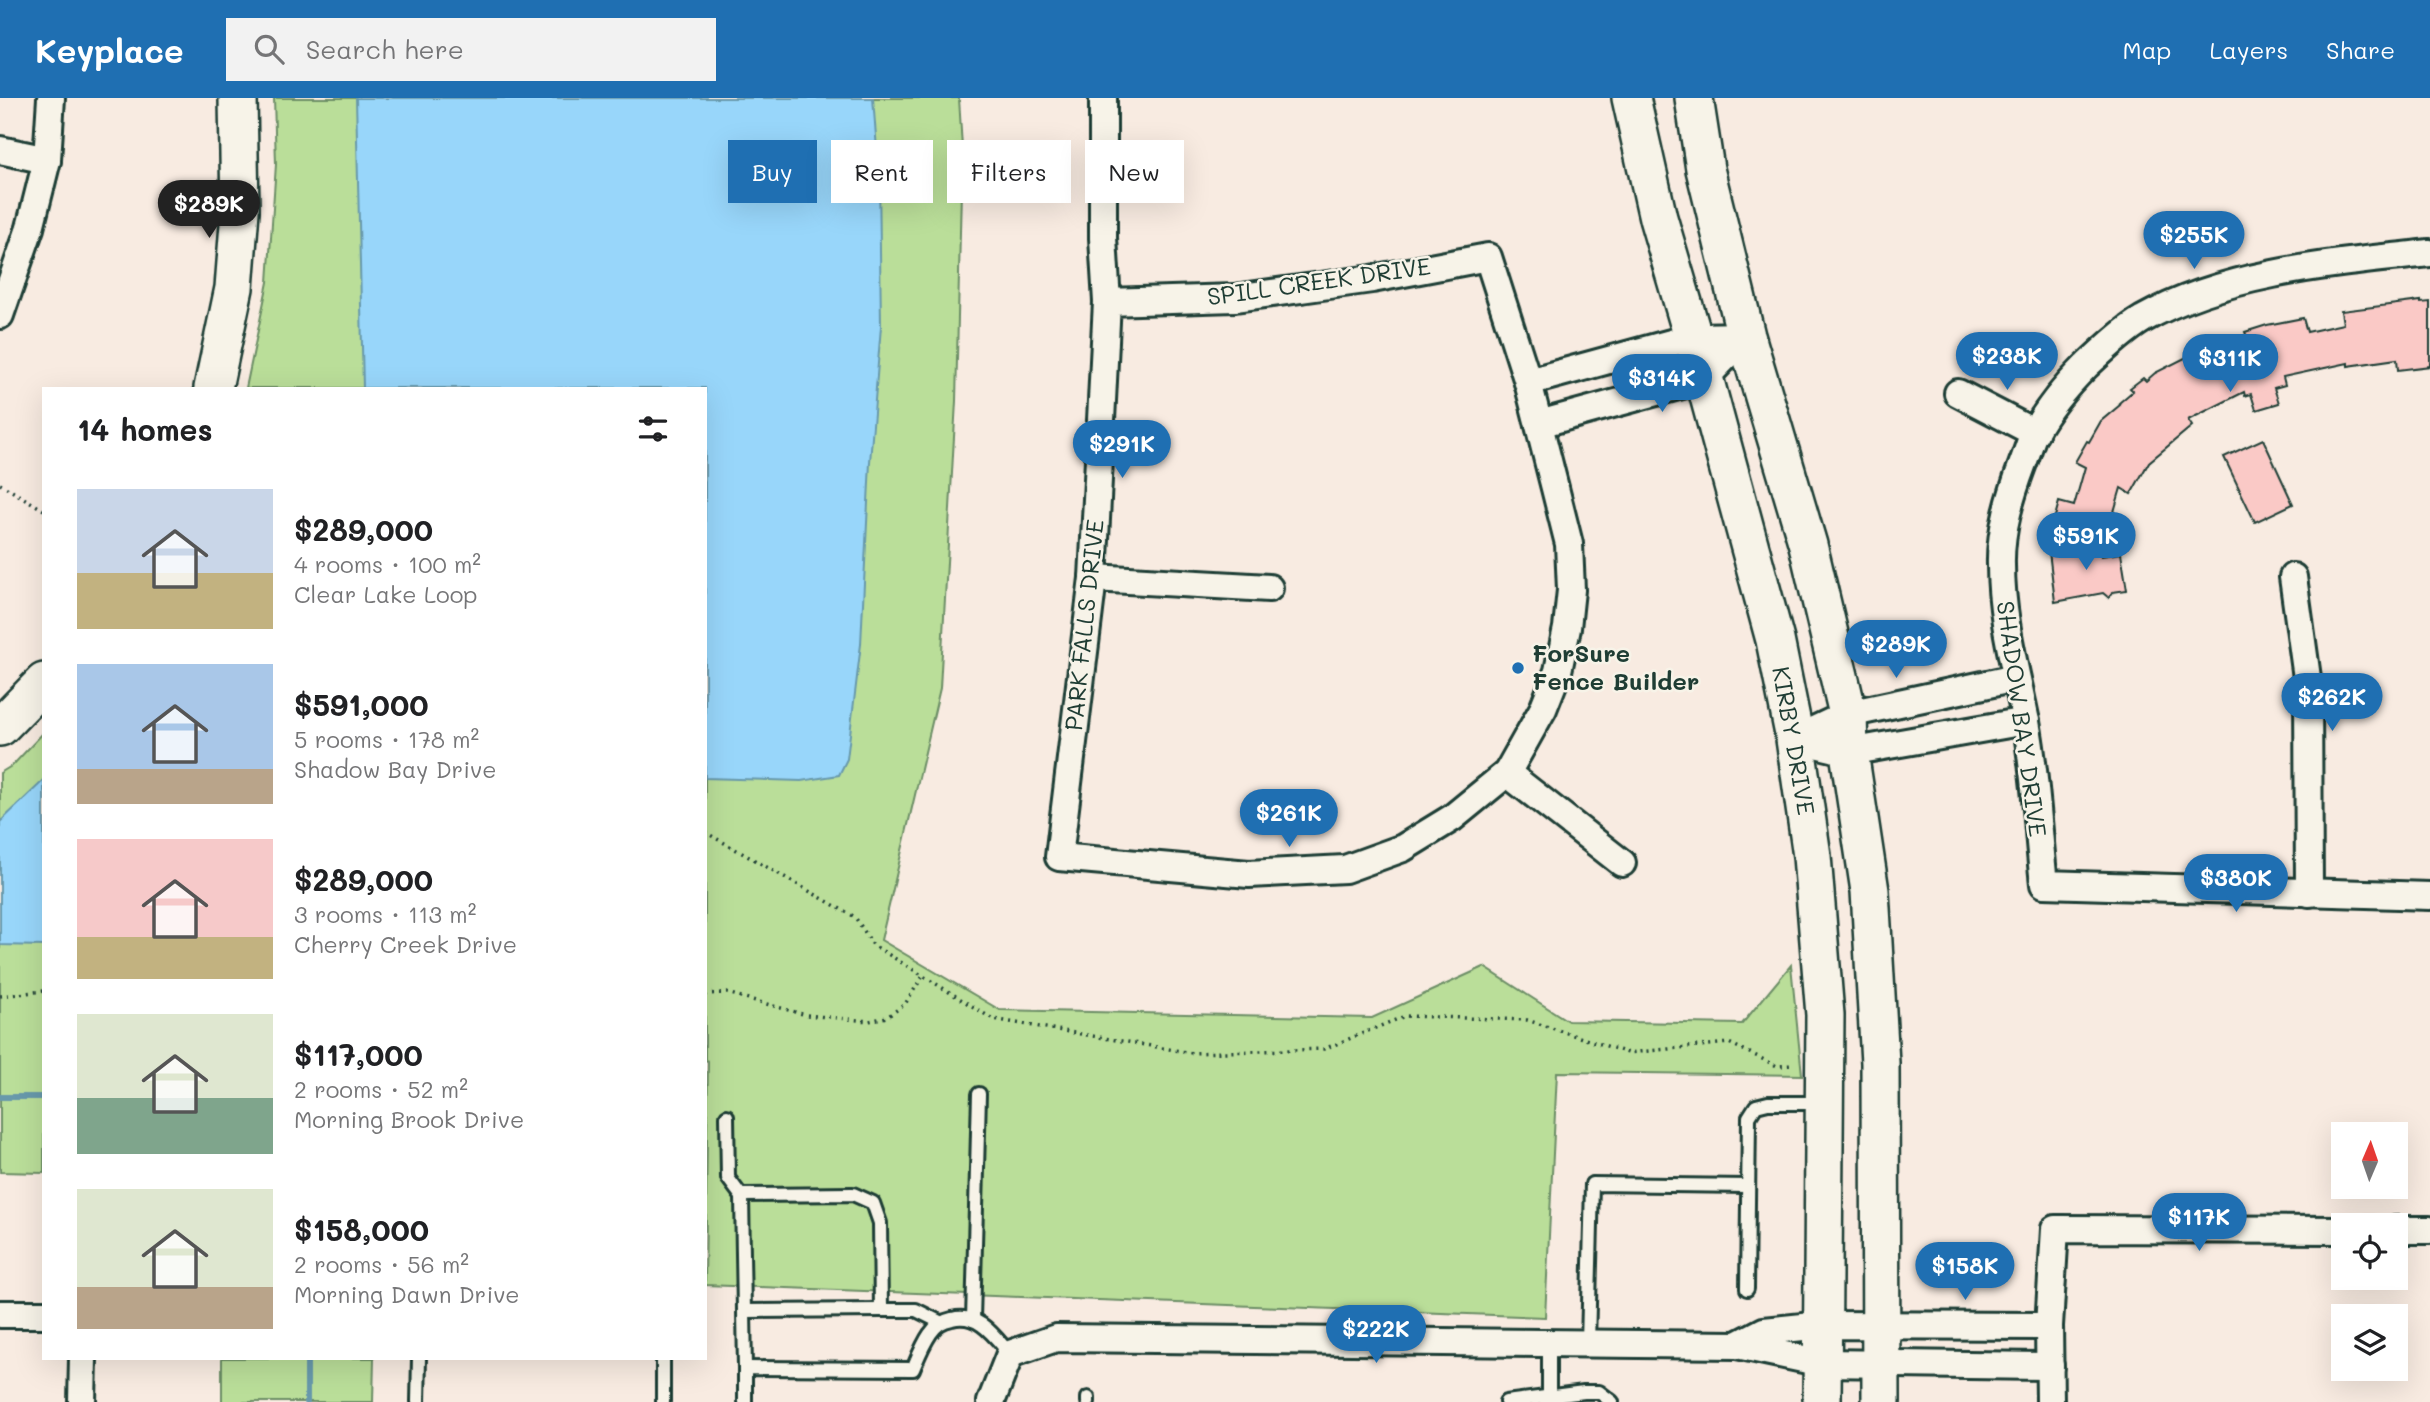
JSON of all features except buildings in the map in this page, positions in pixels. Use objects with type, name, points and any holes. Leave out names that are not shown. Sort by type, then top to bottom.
[{"type":"main road","points":[[213,387],[234,288],[240,211],[237,98]]},
{"type":"main road","name":"KIRBY DRIVE","points":[[1631,98],[1658,218],[1693,337],[1774,640],[1795,739],[1812,856],[1825,1015],[1822,1402]]},
{"type":"main road","points":[[1694,98],[1705,169],[1746,336],[1808,545],[1848,714],[1849,752],[1870,891],[1880,1063],[1881,1402]]},
{"type":"main road","points":[[0,727],[42,684]]},
{"type":"street","points":[[0,315],[30,228],[47,160],[51,98]]},
{"type":"street","name":"PARK FALLS DRIVE","points":[[1103,98],[1103,213],[1107,302],[1093,578],[1059,857],[1249,874],[1345,869],[1403,848],[1452,818],[1507,773]]},
{"type":"street","points":[[0,150],[47,160]]},
{"type":"street","name":"SHADOW BAY DRIVE","points":[[2309,893],[2044,884],[2026,721],[2004,604],[2002,544],[2012,493],[2035,432],[2069,383],[2103,350],[2141,320],[2186,299],[2237,283],[2294,271],[2430,253]]},
{"type":"street","name":"SPILL CREEK DRIVE","points":[[1107,302],[1235,298],[1371,279],[1488,257],[1528,382]]},
{"type":"street","points":[[1622,863],[1507,773],[1543,709],[1558,671],[1571,590],[1569,544],[1528,382],[1693,337],[1746,336]]},
{"type":"street","points":[[1539,424],[1704,379],[1746,336]]},
{"type":"street","points":[[1958,393],[2035,432]]},
{"type":"street","points":[[1093,578],[1269,588]]},
{"type":"street","points":[[2293,578],[2308,685],[2309,893],[2430,896]]},
{"type":"street","points":[[1795,739],[1848,714],[2016,678]]},
{"type":"street","points":[[1795,739],[1849,752],[2026,721]]},
{"type":"street","points":[[2050,1402],[2049,1326],[2055,1229],[2331,1230]]},
{"type":"street","points":[[2408,1230],[2430,1230]]},
{"type":"street","points":[[0,1314],[42,1314]]},
{"type":"street","points":[[1737,1345],[1764,1331],[1823,1325],[2049,1326]]},
{"type":"street","points":[[991,1402],[1010,1354],[1056,1338],[1737,1345],[1822,1363],[2050,1366]]},
{"type":"street","points":[[82,1402],[83,1360]]},
{"type":"lane","points":[[974,1320],[979,1094]]},
{"type":"lane","points":[[1747,1289],[1749,1117],[1756,1106],[1768,1103],[1824,1103]]},
{"type":"lane","points":[[727,1116],[728,1178],[741,1195],[746,1311],[745,1402]]},
{"type":"lane","points":[[1588,1343],[1591,1184],[1748,1186]]},
{"type":"lane","points":[[741,1195],[853,1194],[873,1203],[880,1223],[881,1310]]},
{"type":"lane","points":[[746,1311],[916,1310],[940,1322]]},
{"type":"lane","points":[[745,1367],[913,1369],[931,1333],[940,1322],[956,1318],[974,1320],[986,1327],[1010,1354]]},
{"type":"lane","points":[[1549,1343],[1549,1398]]},
{"type":"lane","points":[[418,1402],[419,1360]]},
{"type":"lane","points":[[663,1360],[663,1402]]},
{"type":"lane","points":[[1506,1402],[1599,1392],[1612,1402]]},
{"type":"path","points":[[0,484],[42,509]]},
{"type":"path","points":[[707,833],[855,917],[873,945],[993,1019],[1192,1053],[1324,1049],[1405,1016],[1527,1020],[1628,1053],[1729,1043],[1777,1066],[1794,1065]]},
{"type":"path","points":[[707,994],[727,993],[806,1015],[869,1021],[887,1017],[905,1004],[923,976]]},
{"type":"path","points":[[0,996],[42,991]]},
{"type":"green space","points":[[274,98],[959,98],[962,140],[947,140],[947,203],[961,203],[956,401],[940,688],[881,940],[1000,1010],[1372,1018],[1484,967],[1568,1021],[1742,1024],[1791,965],[1802,1075],[1557,1072],[1545,1317],[707,1285],[707,387],[246,387],[268,282],[276,164]]},
{"type":"green space","points":[[42,734],[42,1173],[0,1172],[0,773],[13,765]]},
{"type":"green space","points":[[222,1360],[374,1360],[373,1402],[222,1402]]},
{"type":"water","points":[[356,98],[873,98],[876,140],[831,140],[831,203],[879,203],[881,326],[870,462],[861,644],[847,759],[839,775],[801,781],[707,778],[707,387],[363,387]]},
{"type":"water","points":[[42,782],[42,946],[0,945],[0,822]]},
{"type":"waterway","points":[[0,1097],[42,1097]]},
{"type":"waterway","points":[[307,1360],[307,1402]]},
{"type":"place","name":"ForSure Fence Builder","points":[[1518,668]]}]
